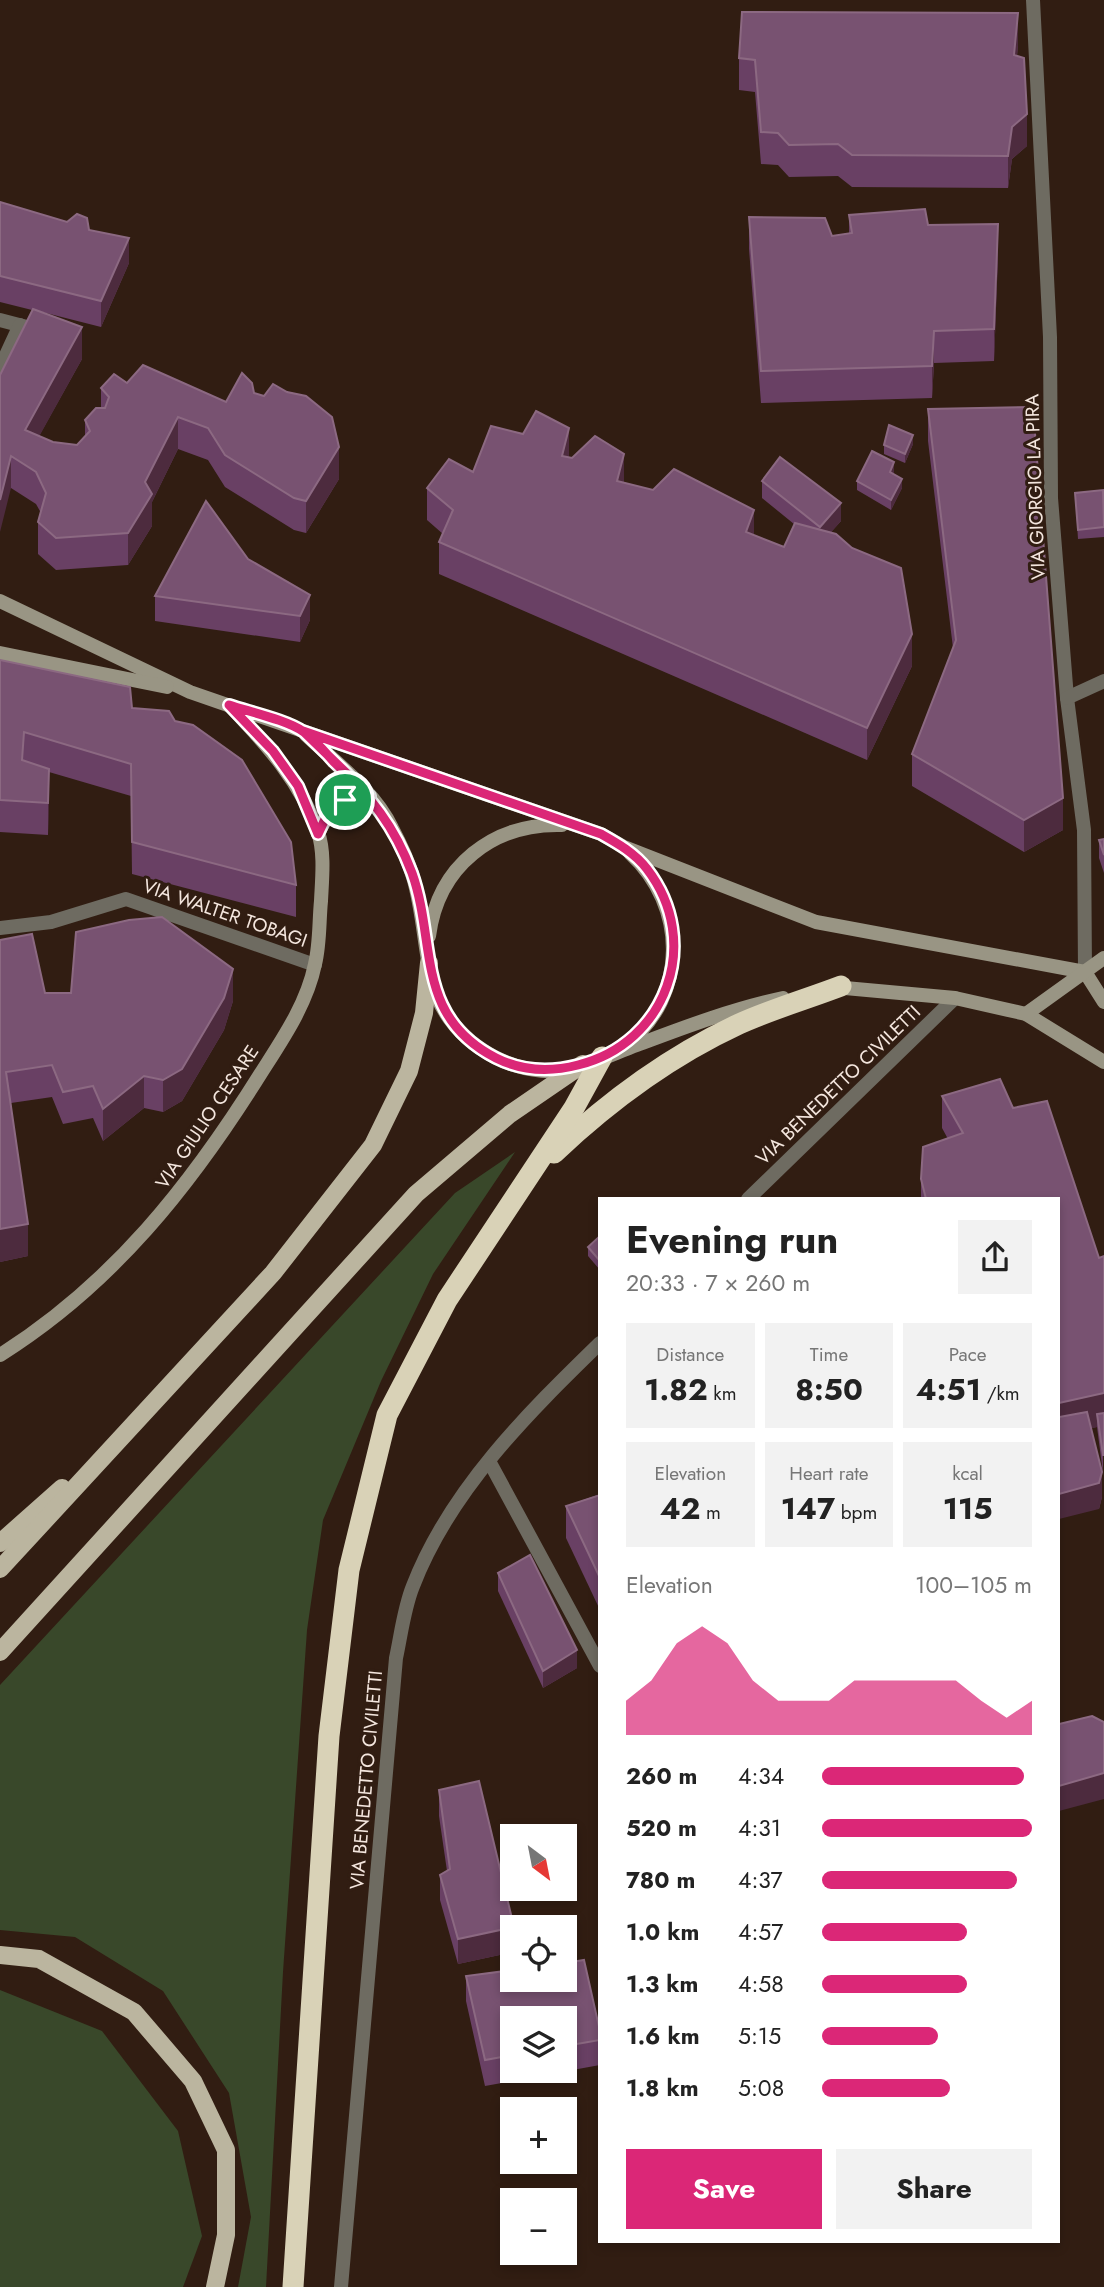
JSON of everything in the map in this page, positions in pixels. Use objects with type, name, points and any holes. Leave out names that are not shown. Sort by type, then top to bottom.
[{"type":"highway","points":[[523,1184],[588,1121],[686,1051],[741,1023],[841,986]]},
{"type":"highway","points":[[293,2287],[329,1736],[349,1570],[387,1415],[447,1300],[574,1108],[600,1058]]},
{"type":"main road","points":[[0,601],[190,692]]},
{"type":"main road","points":[[0,653],[190,692],[601,834],[624,847],[816,922],[1085,972],[1104,1002]]},
{"type":"main road","name":"VIA GIULIO CESARE","points":[[0,1354],[24,1339],[107,1272],[171,1204],[245,1098],[294,1021],[315,965],[323,875],[318,834],[298,786],[273,751],[229,705]]},
{"type":"main road","points":[[303,731],[370,796],[391,824],[413,876],[432,983],[444,1009],[475,1044],[496,1058],[519,1067],[556,1070],[600,1058],[734,1008],[841,986],[955,998],[1026,1014],[1104,1062]]},
{"type":"main road","points":[[318,834],[327,815],[345,800],[370,796]]},
{"type":"main road","points":[[0,1569],[273,1273],[373,1145],[409,1071],[424,1013],[432,915],[448,878],[480,847],[507,832],[537,824],[571,825],[601,834]]},
{"type":"main road","points":[[0,1653],[416,1194],[510,1114],[600,1058],[652,1018],[666,993],[674,960],[673,928],[664,897],[646,868],[624,847]]},
{"type":"main road","points":[[1026,1014],[1104,958]]},
{"type":"main road","points":[[0,1543],[148,1411]]},
{"type":"main road","points":[[0,1955],[39,1959],[134,2012],[193,2081],[226,2150],[226,2235],[215,2287]]},
{"type":"street","name":"VIA GIORGIO LA PIRA","points":[[1032,0],[1050,337],[1051,498],[1068,698],[1084,830],[1085,972]]},
{"type":"street","points":[[0,320],[56,335]]},
{"type":"street","points":[[0,368],[19,325]]},
{"type":"street","points":[[1068,698],[1104,681]]},
{"type":"street","name":"VIA WALTER TOBAGI","points":[[0,928],[51,922],[126,900],[315,965]]},
{"type":"street","name":"VIA BENEDETTO CIVILETTI","points":[[750,1197],[955,998]]},
{"type":"street","name":"VIA BENEDETTO CIVILETTI","points":[[341,2287],[396,1658],[412,1587],[444,1521],[489,1461],[598,1345]]},
{"type":"street","points":[[489,1461],[598,1662]]},
{"type":"green space","points":[[515,1152],[433,1274],[381,1381],[323,1520],[307,1630],[283,1972],[266,2287],[238,2287],[251,2217],[229,2093],[163,1991],[75,1937],[0,1930],[0,1685],[455,1193]]},
{"type":"green space","points":[[0,1990],[102,2031],[178,2131],[202,2236],[183,2287],[0,2287]]},
{"type":"building","points":[[742,12],[1018,13],[1014,55],[1024,58],[1027,114],[1012,127],[1008,156],[852,155],[838,144],[789,145],[778,133],[761,132],[755,60],[739,58]]},
{"type":"building","points":[[0,202],[67,222],[77,214],[87,218],[89,230],[129,238],[101,301],[0,276]]},
{"type":"building","points":[[925,209],[928,225],[998,224],[994,329],[934,331],[932,366],[761,371],[749,217],[825,218],[832,236],[852,233],[849,215]]},
{"type":"building","points":[[33,309],[82,327],[25,430],[53,442],[77,445],[90,431],[85,420],[96,408],[105,408],[109,397],[101,388],[114,374],[127,383],[143,365],[226,402],[242,373],[252,383],[254,393],[264,396],[273,384],[287,392],[306,396],[332,417],[339,447],[306,501],[294,498],[225,455],[208,428],[178,417],[145,482],[152,494],[128,533],[56,538],[38,522],[46,493],[36,472],[11,456],[0,500],[0,375]]},
{"type":"building","points":[[1033,407],[1063,798],[1024,820],[912,754],[956,640],[928,409]]},
{"type":"building","points":[[536,411],[569,428],[562,456],[572,458],[595,436],[624,454],[617,481],[653,490],[674,469],[754,510],[746,532],[784,547],[795,523],[836,534],[852,548],[901,568],[912,634],[867,728],[439,542],[453,510],[427,488],[449,459],[473,472],[491,426],[523,434]]},
{"type":"building","points":[[889,425],[913,435],[905,454],[884,445]]},
{"type":"building","points":[[872,451],[894,462],[890,472],[902,479],[891,500],[857,481]]},
{"type":"building","points":[[780,457],[841,503],[820,527],[762,481]]},
{"type":"building","points":[[1103,490],[1104,527],[1078,530],[1075,493]]},
{"type":"building","points":[[206,501],[248,559],[310,595],[300,616],[155,596]]},
{"type":"building","points":[[0,660],[130,687],[132,708],[169,711],[175,721],[193,725],[242,760],[291,842],[296,885],[132,842],[131,764],[24,732],[22,760],[49,769],[48,803],[0,800]]},
{"type":"building","points":[[1104,839],[1104,855],[1099,840]]},
{"type":"building","points":[[162,917],[233,969],[224,998],[182,1069],[163,1080],[144,1076],[103,1109],[93,1086],[63,1092],[52,1065],[6,1072],[28,1224],[0,1229],[0,940],[32,934],[45,993],[71,993],[76,932],[129,920]]},
{"type":"building","points":[[1000,1079],[1013,1108],[1047,1101],[1099,1258],[1104,1256],[1104,1393],[1060,1403],[1060,1197],[926,1197],[921,1179],[923,1147],[963,1133],[942,1096]]},
{"type":"building","points":[[598,1238],[598,1259],[588,1247]]},
{"type":"building","points":[[1087,1412],[1102,1472],[1099,1483],[1060,1494],[1060,1417]]},
{"type":"building","points":[[1104,1413],[1104,1455],[1103,1455],[1097,1414]]},
{"type":"building","points":[[598,1496],[598,1574],[566,1506]]},
{"type":"building","points":[[530,1555],[577,1650],[543,1671],[498,1573]]},
{"type":"building","points":[[1092,1716],[1104,1722],[1104,1773],[1060,1786],[1060,1724]]},
{"type":"building","points":[[479,1781],[500,1869],[500,1901],[508,1901],[511,1915],[500,1915],[500,1930],[458,1939],[440,1875],[450,1869],[439,1790]]},
{"type":"building","points":[[584,1960],[598,2022],[598,2040],[577,2044],[577,2006],[500,2006],[500,2057],[485,2060],[466,1976],[500,1972],[500,1992],[577,1992],[577,1961]]},
{"type":"route","points":[[345,800],[327,815],[318,834],[298,786],[273,751],[229,705],[303,731],[370,796],[391,824],[413,876],[432,983],[444,1009],[461,1032],[475,1044],[496,1058],[519,1067],[556,1070],[613,1054],[652,1018],[666,993],[674,960],[673,928],[664,897],[646,868],[624,847],[601,834],[303,731],[370,796],[345,800]]}]
